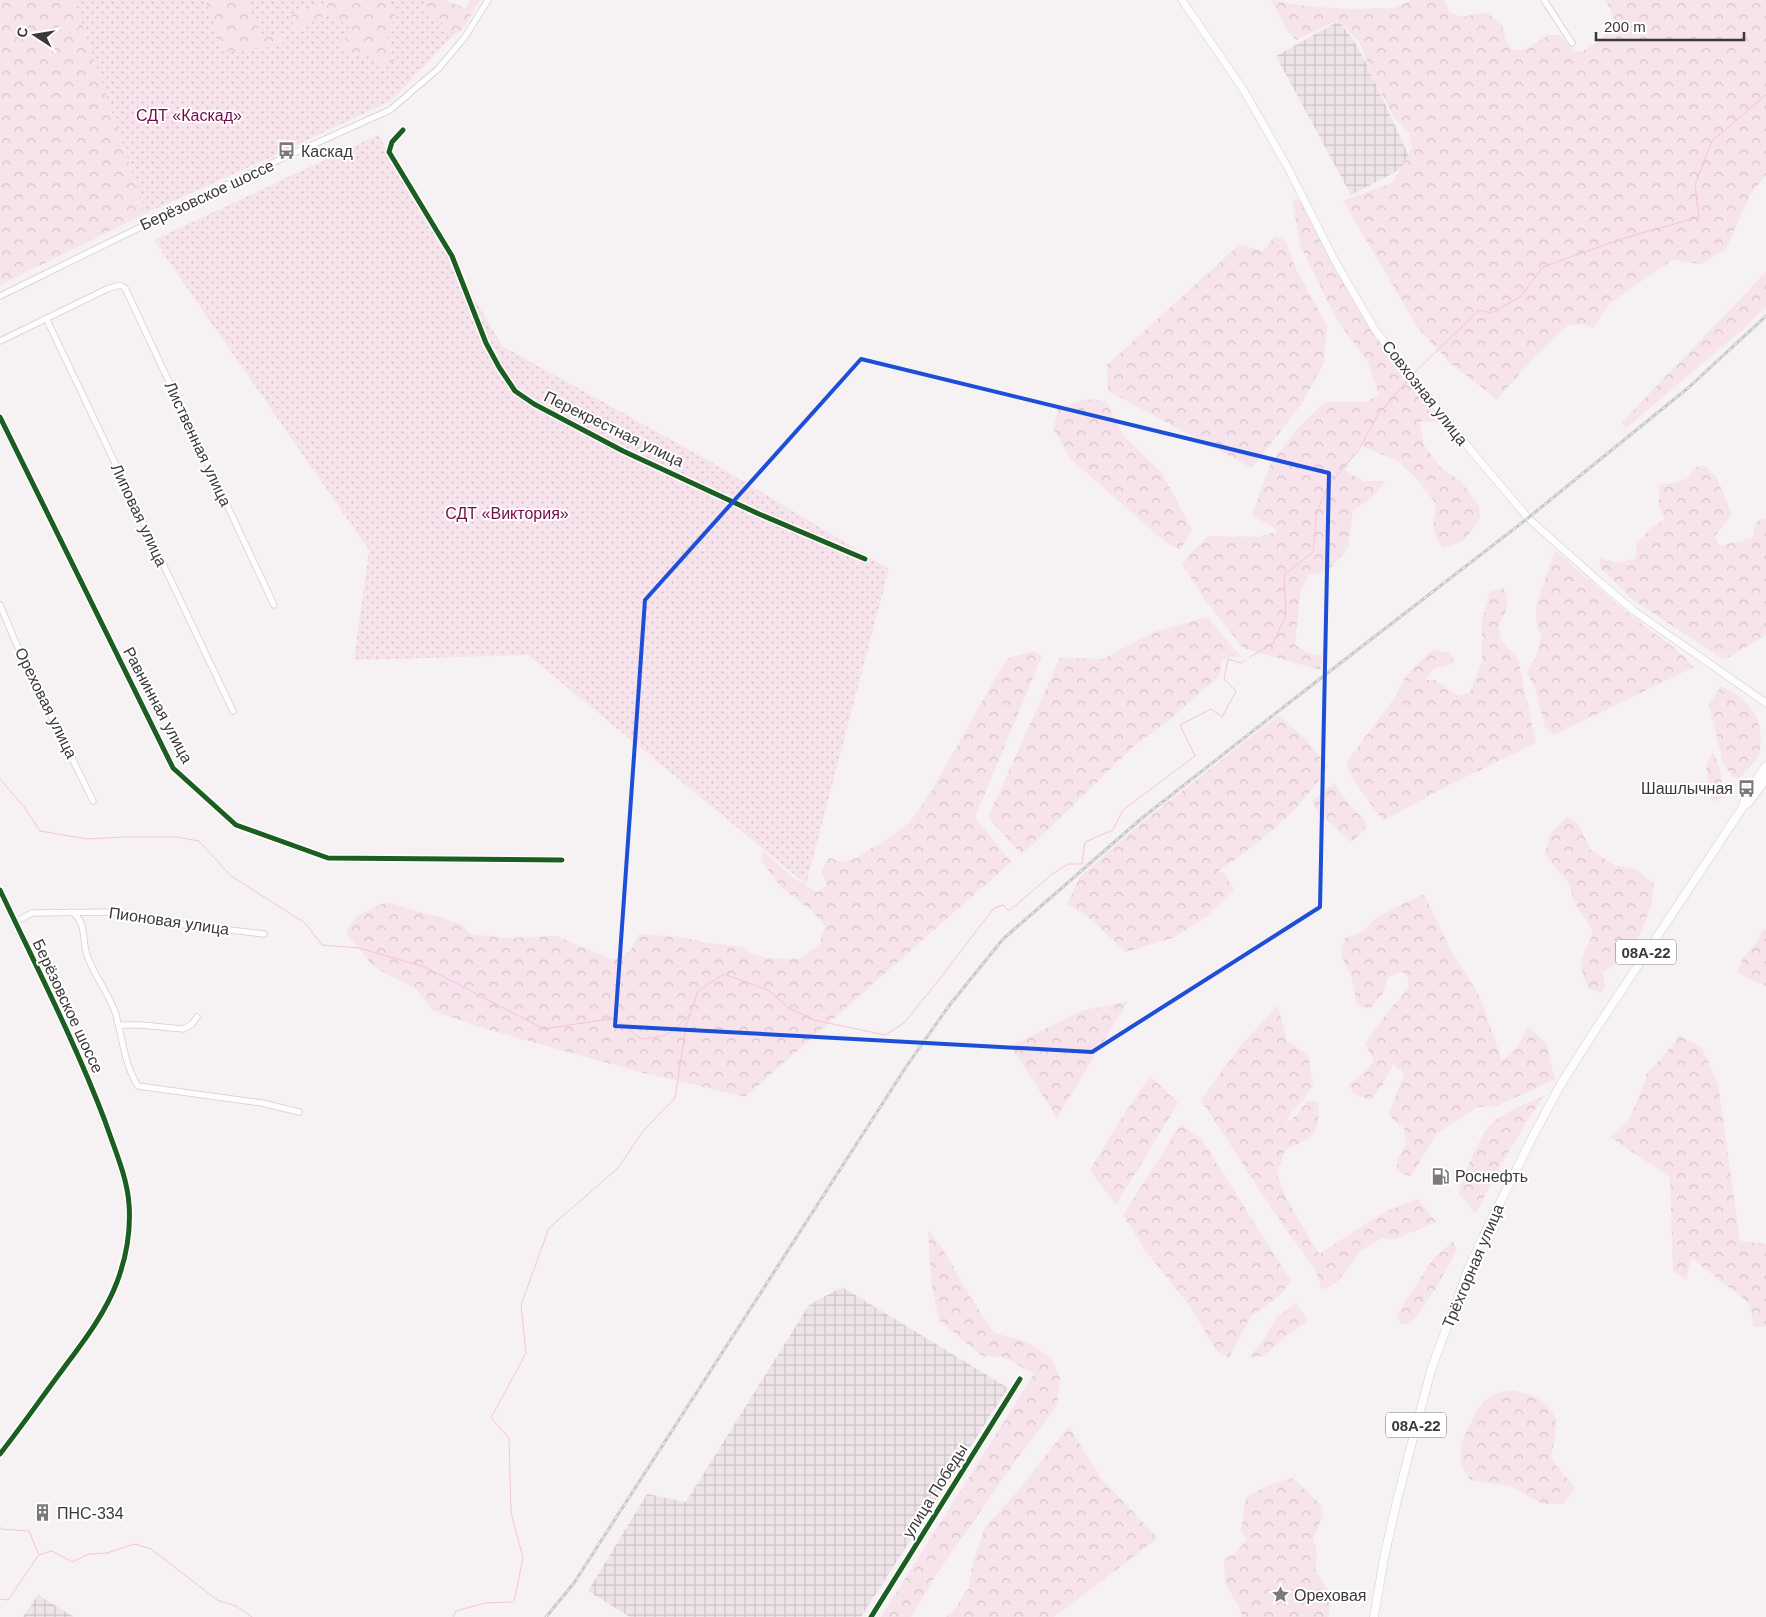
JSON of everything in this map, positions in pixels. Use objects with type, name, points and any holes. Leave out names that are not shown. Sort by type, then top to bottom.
[{"type":"highway","name":"08А-22","points":[[1739,813],[1766,772]]},
{"type":"highway","name":"Трёхгорная улица","points":[[1374,1617],[1384,1558],[1398,1496],[1431,1370],[1468,1270],[1482,1239],[1527,1146],[1561,1084],[1739,813]]},
{"type":"main road","name":"Совхозная улица","points":[[1182,0],[1243,89],[1288,168],[1335,261],[1376,330],[1474,454],[1528,518],[1634,612],[1766,703]]},
{"type":"main road","points":[[1739,813],[1747,794],[1766,765]]},
{"type":"main road","points":[[1739,813],[1766,780]]},
{"type":"street","name":"Берёзовское шоссе","points":[[0,296],[261,168],[390,110],[438,69],[466,37],[488,0]]},
{"type":"street","points":[[1544,0],[1572,43]]},
{"type":"street","name":"Перекрестная улица","points":[[403,130],[392,142],[389,152],[452,256],[486,342],[499,368],[515,391],[534,404],[623,451],[759,514],[865,559]]},
{"type":"street","name":"Лиственная улица","points":[[46,318],[96,294],[120,285],[125,288],[274,605]]},
{"type":"street","points":[[0,341],[46,318]]},
{"type":"street","name":"Липовая улица","points":[[46,318],[232,711]]},
{"type":"street","name":"Равнинная улица","points":[[0,417],[173,768],[236,825],[328,858],[562,860]]},
{"type":"street","name":"Ореховая улица","points":[[0,605],[19,650],[92,802]]},
{"type":"street","name":"Берёзовское шоссе","points":[[0,890],[91,1084],[123,1173],[129,1202],[127,1244],[124,1260],[108,1304],[0,1454]]},
{"type":"street","points":[[72,912],[80,920],[83,927],[87,957],[112,1005],[120,1025],[131,1076],[138,1086],[262,1103],[300,1112]]},
{"type":"street","name":"Пионовая улица","points":[[15,922],[32,913],[117,912],[158,922],[264,934]]},
{"type":"street","points":[[120,1025],[183,1029],[192,1024],[197,1017]]},
{"type":"street","name":"улица Победы","points":[[872,1617],[1020,1379]]},
{"type":"highlighted area","points":[[861,359],[1329,473],[1320,907],[1092,1052],[615,1026],[645,600]]},
{"type":"shaded area","points":[[1339,21],[1354,41],[1366,63],[1412,163],[1351,195],[1276,56]]},
{"type":"shaded area","points":[[842,1287],[1008,1388],[861,1617],[630,1617],[588,1591],[647,1494],[686,1502],[809,1305]]},
{"type":"shaded area","points":[[38,1595],[74,1617],[23,1617]]},
{"type":"green space","points":[[0,0],[74,0],[146,213],[0,285]]},
{"type":"green space","name":"СДТ «Каскад»","points":[[74,0],[205,0],[225,52],[284,33],[262,39],[246,0],[334,0],[290,16],[296,29],[331,13],[352,29],[366,55],[395,61],[387,38],[395,16],[389,0],[429,0],[426,7],[454,34],[392,100],[263,161],[146,213]]},
{"type":"green space","points":[[205,0],[246,0],[262,39],[284,33],[286,37],[281,46],[224,52]]},
{"type":"green space","points":[[334,0],[389,0],[395,16],[387,38],[395,61],[379,67],[366,55],[348,55],[341,43],[352,29],[331,13],[296,29],[290,16]]},
{"type":"green space","points":[[429,0],[444,0],[466,8],[470,0],[480,0],[462,31],[454,34],[426,6]]},
{"type":"green space","points":[[1271,0],[1312,7],[1359,9],[1395,8],[1411,0],[1444,0],[1449,12],[1463,17],[1486,12],[1502,24],[1506,42],[1512,50],[1524,50],[1549,35],[1560,35],[1572,49],[1579,52],[1584,51],[1604,36],[1612,25],[1612,14],[1605,0],[1766,0],[1766,175],[1750,195],[1726,249],[1701,264],[1672,260],[1610,303],[1593,328],[1582,324],[1568,325],[1534,358],[1497,399],[1451,364],[1418,328],[1343,201],[1394,182],[1412,148],[1409,132],[1395,119],[1373,77],[1359,41],[1338,20],[1296,40],[1286,28]]},
{"type":"green space","name":"СДТ «Виктория»","points":[[378,135],[502,346],[711,462],[889,569],[806,884],[528,655],[354,660],[369,550],[154,240]]},
{"type":"green space","points":[[1298,199],[1370,329],[1439,422],[1420,421],[1424,445],[1441,468],[1462,482],[1479,506],[1480,519],[1463,541],[1442,548],[1433,529],[1436,504],[1416,478],[1396,460],[1359,445],[1345,470],[1362,481],[1386,481],[1370,499],[1353,511],[1348,548],[1327,572],[1309,575],[1300,592],[1295,645],[1313,655],[1324,655],[1320,670],[1243,648],[1205,600],[1182,564],[1193,550],[1209,536],[1260,537],[1278,531],[1252,515],[1271,463],[1299,427],[1325,402],[1366,402],[1379,395],[1368,362],[1337,320],[1301,247],[1292,200]]},
{"type":"green space","points":[[1275,236],[1285,240],[1297,271],[1327,326],[1324,363],[1300,406],[1252,468],[1108,391],[1107,365],[1239,245],[1264,251]]},
{"type":"green space","points":[[1766,272],[1766,307],[1744,328],[1626,428],[1622,422]]},
{"type":"green space","points":[[1086,399],[1106,401],[1124,436],[1162,473],[1192,530],[1180,550],[1165,542],[1071,459],[1053,429],[1058,409]]},
{"type":"green space","points":[[1703,465],[1716,476],[1732,515],[1715,536],[1719,546],[1753,538],[1755,523],[1764,518],[1766,519],[1766,635],[1724,660],[1633,600],[1599,566],[1601,557],[1615,563],[1635,559],[1637,544],[1651,528],[1665,519],[1659,506],[1659,485],[1687,479],[1694,468]]},
{"type":"green space","points":[[1555,550],[1616,603],[1674,648],[1694,667],[1554,735],[1545,727],[1535,689],[1527,672],[1536,657],[1542,636],[1537,627],[1536,606]]},
{"type":"green space","points":[[1504,588],[1508,606],[1498,627],[1502,642],[1518,659],[1536,743],[1441,789],[1383,821],[1354,781],[1346,763],[1395,697],[1405,678],[1433,650],[1450,653],[1455,663],[1433,669],[1426,680],[1435,680],[1459,696],[1470,692],[1482,663],[1482,620],[1490,592]]},
{"type":"green space","points":[[1207,617],[1241,657],[1230,656],[1221,662],[1220,675],[1173,717],[1134,746],[1022,855],[988,817],[1060,658],[1103,659],[1154,632]]},
{"type":"green space","points":[[1033,651],[1042,656],[975,817],[1011,862],[745,1097],[636,1071],[479,1027],[432,1010],[417,990],[374,967],[346,933],[357,916],[386,902],[462,924],[470,934],[508,938],[556,936],[613,960],[630,951],[639,934],[680,937],[742,947],[746,951],[765,958],[800,959],[819,945],[825,926],[813,912],[781,887],[762,862],[763,851],[793,878],[817,892],[826,886],[822,871],[829,858],[843,862],[857,858],[882,843],[910,822],[931,792],[996,677],[1009,658]]},
{"type":"green space","points":[[1721,686],[1748,704],[1758,721],[1760,731],[1759,755],[1739,779],[1732,776],[1723,763],[1709,705]]},
{"type":"green space","points":[[1279,715],[1309,743],[1328,767],[1292,812],[1248,850],[1217,872],[1224,873],[1234,890],[1207,916],[1173,938],[1125,952],[1092,920],[1067,904],[1080,877],[1134,829]]},
{"type":"green space","points":[[1713,752],[1720,768],[1723,796],[1714,802],[1711,797],[1706,765]]},
{"type":"green space","points":[[1334,783],[1349,804],[1366,822],[1365,830],[1351,842],[1319,814],[1312,801]]},
{"type":"green space","points":[[1567,817],[1578,824],[1590,849],[1612,864],[1635,869],[1654,884],[1651,906],[1634,949],[1620,961],[1602,972],[1605,986],[1601,993],[1589,989],[1581,969],[1582,959],[1593,933],[1574,902],[1569,884],[1545,854],[1551,833]]},
{"type":"green space","points":[[1424,894],[1450,949],[1480,997],[1502,1061],[1517,1047],[1528,1027],[1546,1043],[1555,1079],[1497,1106],[1478,1107],[1437,1133],[1411,1176],[1396,1171],[1398,1159],[1406,1145],[1404,1127],[1394,1121],[1389,1114],[1404,1074],[1393,1064],[1382,1086],[1370,1100],[1353,1094],[1349,1084],[1367,1070],[1374,1060],[1365,1044],[1389,1010],[1408,989],[1408,978],[1403,972],[1388,977],[1384,992],[1370,1009],[1357,1005],[1352,979],[1342,958],[1342,950],[1345,938],[1363,932],[1375,919]]},
{"type":"green space","points":[[1763,929],[1766,930],[1766,986],[1737,973],[1742,960],[1757,941]]},
{"type":"green space","points":[[1128,1001],[1057,1118],[1011,1046],[1081,1011]]},
{"type":"green space","points":[[1278,1005],[1287,1041],[1308,1055],[1313,1085],[1303,1101],[1291,1112],[1285,1125],[1297,1115],[1308,1100],[1318,1102],[1319,1113],[1313,1134],[1285,1150],[1277,1174],[1286,1198],[1319,1254],[1384,1212],[1418,1199],[1436,1222],[1395,1239],[1382,1238],[1360,1252],[1337,1282],[1322,1290],[1315,1269],[1282,1224],[1201,1100],[1239,1048]]},
{"type":"green space","points":[[1678,1035],[1702,1048],[1718,1084],[1740,1241],[1766,1244],[1766,1326],[1754,1327],[1749,1303],[1691,1258],[1686,1280],[1673,1271],[1670,1177],[1610,1137],[1628,1121],[1641,1093],[1647,1073],[1662,1058],[1675,1042]]},
{"type":"green space","points":[[1150,1076],[1178,1103],[1116,1205],[1090,1170]]},
{"type":"green space","points":[[1544,1096],[1508,1153],[1476,1213],[1459,1194],[1467,1169],[1485,1132],[1500,1117]]},
{"type":"green space","points":[[1181,1124],[1202,1140],[1291,1281],[1281,1294],[1250,1317],[1229,1358],[1216,1350],[1189,1305],[1145,1250],[1123,1215]]},
{"type":"green space","points":[[928,1230],[943,1249],[969,1295],[994,1333],[1027,1342],[1051,1358],[1060,1378],[1057,1405],[938,1572],[911,1617],[881,1617],[1034,1374],[1004,1357],[982,1356],[939,1320],[931,1280]]},
{"type":"green space","points":[[1453,1241],[1457,1250],[1435,1289],[1410,1324],[1401,1324],[1397,1314],[1433,1259]]},
{"type":"green space","points":[[1296,1303],[1307,1319],[1305,1323],[1286,1336],[1264,1356],[1249,1357],[1263,1341],[1277,1317]]},
{"type":"green space","points":[[1510,1390],[1537,1398],[1548,1406],[1552,1412],[1556,1427],[1551,1459],[1575,1488],[1563,1504],[1543,1504],[1510,1486],[1470,1480],[1461,1463],[1461,1444],[1478,1408],[1492,1395]]},
{"type":"green space","points":[[1069,1426],[1100,1477],[1158,1538],[1054,1617],[946,1617],[953,1611],[968,1589],[973,1562],[985,1527],[1017,1492]]},
{"type":"green space","points":[[1293,1478],[1321,1505],[1323,1515],[1313,1538],[1317,1555],[1315,1569],[1330,1594],[1329,1614],[1327,1617],[1242,1617],[1239,1607],[1225,1583],[1224,1559],[1235,1554],[1247,1539],[1241,1531],[1246,1497],[1269,1485]]},
{"type":"waterway","points":[[1415,372],[1479,310],[1491,313],[1520,297],[1543,267],[1621,239],[1699,217],[1695,185],[1712,141],[1766,95]]},
{"type":"waterway","points":[[1250,657],[1273,643],[1286,615],[1284,575],[1313,552],[1317,511],[1329,484],[1358,451],[1377,416],[1409,379]]},
{"type":"waterway","points":[[453,1617],[456,1611],[485,1603],[514,1602],[523,1558],[511,1512],[509,1438],[491,1418],[526,1353],[521,1305],[549,1228],[618,1168],[643,1131],[675,1098],[686,1026],[698,991],[724,974],[768,990],[789,1008],[814,1020],[885,1035],[904,1023],[994,908],[1003,905],[1009,911],[1051,875],[1068,864],[1082,864],[1085,842],[1113,830],[1123,810],[1195,756],[1180,725],[1211,709],[1222,717],[1236,691],[1224,679],[1228,659],[1241,663],[1244,661]]},
{"type":"waterway","points":[[0,779],[25,808],[40,831],[87,839],[176,837],[199,841],[231,876],[305,923],[322,945],[359,948],[425,967],[544,1029],[615,1018],[641,1039],[657,1037],[673,1031],[689,1015]]},
{"type":"waterway","points":[[0,1527],[1,1529],[29,1531],[39,1555],[52,1551],[72,1562],[89,1554],[107,1553],[135,1544],[151,1549],[217,1600],[236,1606],[252,1617]]},
{"type":"waterway","points":[[0,1599],[8,1600],[38,1556]]},
{"type":"railway","points":[[546,1617],[574,1583],[906,1067],[948,1007],[1003,939],[1142,818],[1528,518],[1688,388],[1766,316]]},
{"type":"cycle path","points":[[403,130],[392,142],[389,152],[452,256],[486,343],[515,391],[534,404],[623,451],[759,514],[865,559]]},
{"type":"cycle path","points":[[0,417],[173,768],[236,825],[328,858],[562,860]]},
{"type":"cycle path","points":[[0,890],[81,1062],[105,1121],[123,1173],[129,1204],[127,1244],[123,1263],[112,1294],[86,1338],[0,1454]]},
{"type":"cycle path","points":[[871,1617],[1020,1379]]},
{"type":"place","name":"Каскад","points":[[287,151]]},
{"type":"place","name":"Шашлычная","points":[[1747,788]]},
{"type":"place","name":"Роснефть","points":[[1441,1176]]},
{"type":"place","name":"ПНС-334","points":[[43,1513]]},
{"type":"place","name":"Ореховая","points":[[1280,1595]]}]
